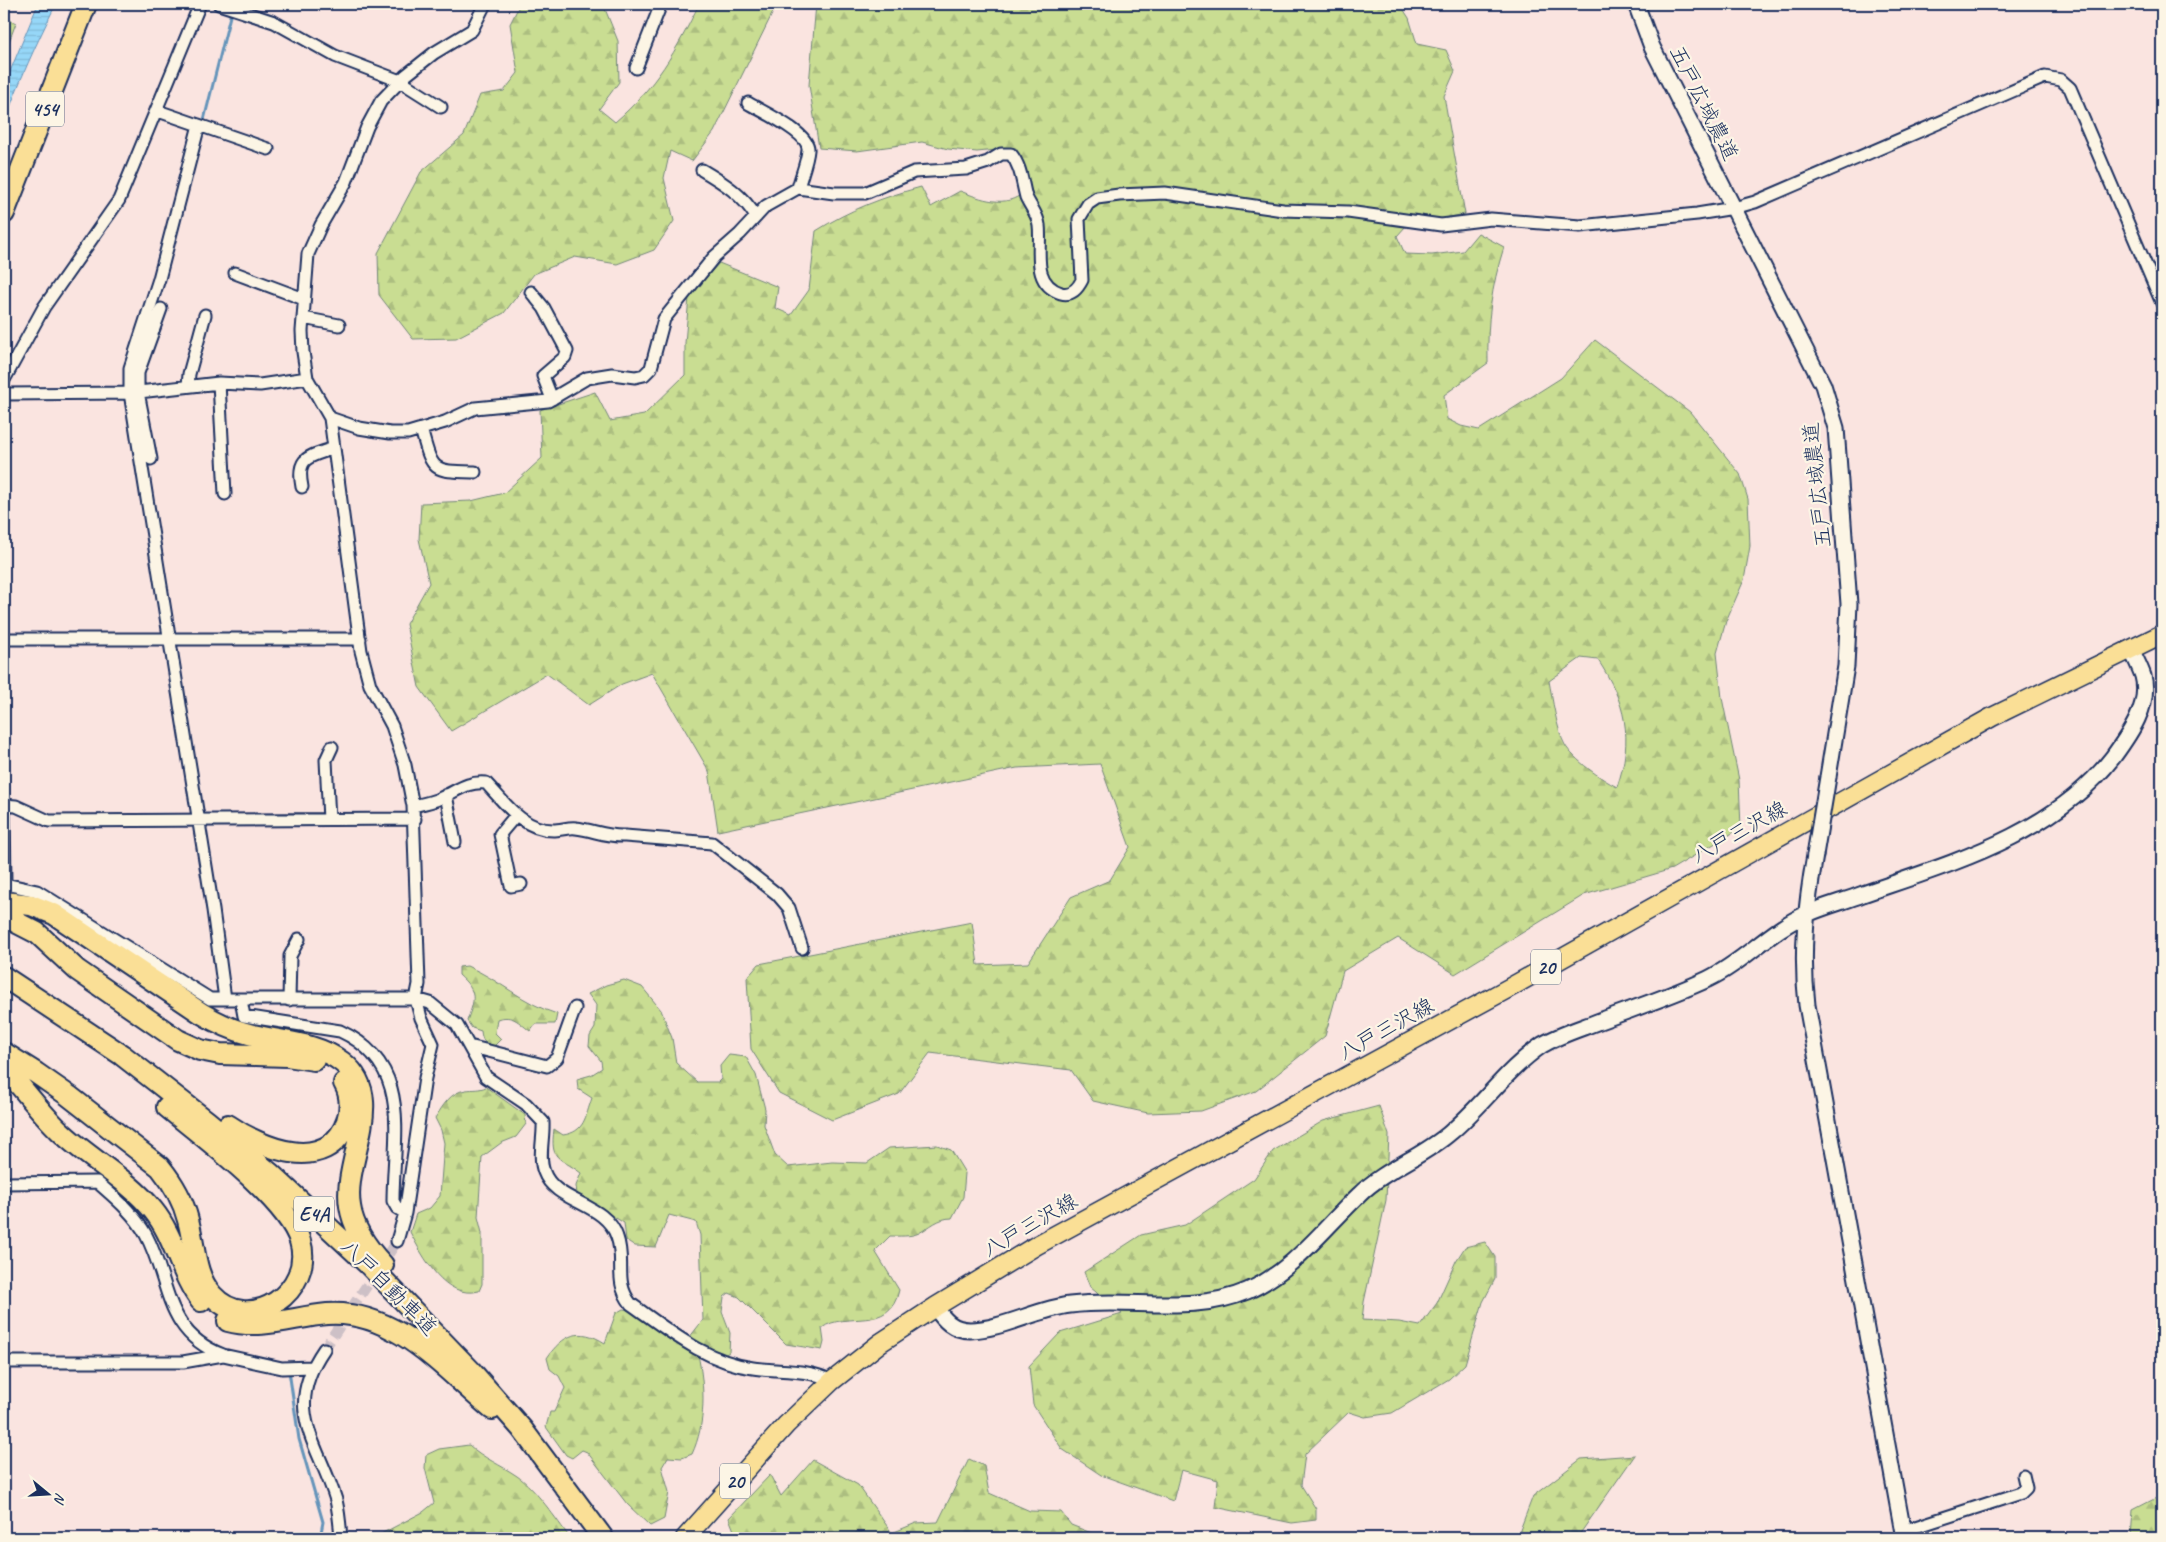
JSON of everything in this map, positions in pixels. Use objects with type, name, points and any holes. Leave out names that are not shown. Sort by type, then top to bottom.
[{"type":"highway","name":"454","points":[[4,213],[86,4]]},
{"type":"highway","name":"E4A","points":[[4,902],[31,905],[54,914],[216,1022],[246,1034],[314,1048],[334,1057],[350,1069],[360,1086],[364,1106],[349,1187],[352,1216],[368,1246],[446,1337],[471,1370]]},
{"type":"highway","name":"E4A","points":[[4,916],[37,933],[85,975],[167,1034],[189,1046],[220,1054],[299,1057],[311,1059],[329,1067],[342,1079],[346,1087],[350,1105],[349,1114],[342,1132],[329,1145],[300,1153],[279,1150],[239,1133],[112,1054]]},
{"type":"highway","name":"八戸自動車道","points":[[4,977],[112,1054],[271,1174],[368,1264],[471,1370],[522,1429],[603,1538]]},
{"type":"highway","name":"八戸自動車道","points":[[4,987],[112,1054],[282,1195],[413,1321],[503,1418],[577,1503]]},
{"type":"highway","name":"E4A","points":[[4,1053],[60,1090],[160,1167],[170,1179],[184,1207],[204,1282],[220,1302],[246,1311],[265,1309],[281,1300],[294,1284],[301,1265],[300,1242],[290,1221],[247,1174],[112,1054]]},
{"type":"highway","name":"E4A","points":[[4,1067],[60,1132],[118,1177],[153,1211],[166,1230],[196,1296],[216,1316],[235,1323],[256,1325],[326,1314],[345,1314],[380,1324],[397,1331],[416,1344],[503,1418]]},
{"type":"main road","name":"八戸三沢線","points":[[685,1538],[786,1424],[832,1380],[880,1343],[935,1307],[1037,1245],[1509,988],[1992,717],[2162,634]]},
{"type":"street","points":[[4,380],[7,368],[44,307],[119,200],[158,110],[200,4]]},
{"type":"street","points":[[219,4],[274,22],[335,56],[400,81],[441,107]]},
{"type":"street","points":[[397,1241],[405,1213],[425,1078],[433,1044],[421,1018],[416,999],[419,984],[415,819],[405,765],[392,726],[370,685],[360,639],[330,418],[307,378],[303,352],[304,299],[308,254],[346,182],[367,127],[381,101],[400,81],[434,53],[472,30],[485,4]]},
{"type":"street","points":[[636,68],[660,4]]},
{"type":"street","name":"五戸広域農道","points":[[1636,4],[1652,47],[1823,385],[1836,428],[1849,604],[1849,638],[1842,696],[1806,914],[1803,970],[1807,1006],[1904,1534]]},
{"type":"street","points":[[330,418],[359,428],[390,433],[408,433],[445,422],[475,408],[519,406],[552,399],[587,378],[612,374],[635,377],[644,375],[652,368],[664,319],[714,257],[766,206],[798,188],[834,193],[865,193],[914,172],[966,169],[988,162],[1001,154],[1011,154],[1017,161],[1027,198],[1039,225],[1037,262],[1039,268],[1050,286],[1061,293],[1068,293],[1077,289],[1082,280],[1079,219],[1088,204],[1097,198],[1120,194],[1165,193],[1283,210],[1348,212],[1441,226],[1491,219],[1580,226],[1734,208],[1773,195],[2045,77],[2061,80],[2070,88],[2162,303]]},
{"type":"street","points":[[748,104],[798,132],[806,141],[809,148],[798,188]]},
{"type":"street","points":[[158,110],[268,149]]},
{"type":"street","points":[[199,125],[154,296],[130,368],[168,639],[225,999]]},
{"type":"street","points":[[702,170],[737,193],[748,204],[756,217]]},
{"type":"street","points":[[235,273],[304,299]]},
{"type":"street","points":[[531,292],[544,308],[567,351],[565,357],[543,376],[552,399]]},
{"type":"street","points":[[150,460],[134,392],[138,372],[161,309]]},
{"type":"street","points":[[188,386],[189,374],[205,315]]},
{"type":"street","points":[[303,318],[340,325]]},
{"type":"street","points":[[4,394],[134,392],[220,383],[260,385],[307,378]]},
{"type":"street","points":[[220,383],[225,494]]},
{"type":"street","points":[[421,429],[430,462],[441,471],[475,472]]},
{"type":"street","points":[[302,486],[299,470],[303,463],[309,457],[334,448]]},
{"type":"street","points":[[4,639],[360,639]]},
{"type":"street","points":[[935,1307],[948,1324],[966,1330],[984,1328],[1068,1305],[1113,1302],[1157,1305],[1222,1300],[1248,1291],[1272,1278],[1326,1229],[1362,1191],[1398,1167],[1428,1151],[1454,1130],[1521,1063],[1543,1045],[1568,1033],[1705,981],[1732,967],[1782,928],[1806,914],[1948,865],[2040,823],[2069,803],[2102,771],[2135,725],[2142,706],[2145,680],[2132,649]]},
{"type":"street","points":[[329,820],[326,760],[332,747]]},
{"type":"street","points":[[413,806],[446,795],[469,784],[486,783],[516,814],[534,826],[552,830],[575,828],[611,837],[625,836],[712,843],[778,894],[790,908],[802,948]]},
{"type":"street","points":[[446,795],[455,842]]},
{"type":"street","points":[[415,819],[49,821],[16,806],[4,805],[5,884],[37,891],[210,1000],[416,999],[430,1003],[457,1026],[486,1077],[526,1104],[542,1122],[541,1164],[544,1174],[554,1187],[600,1214],[612,1227],[618,1238],[620,1284],[624,1295],[631,1304],[703,1353],[720,1360],[752,1368],[796,1370],[818,1374],[832,1380]]},
{"type":"street","points":[[516,814],[500,834],[511,886],[521,884]]},
{"type":"street","points":[[289,1000],[290,956],[299,939]]},
{"type":"street","points":[[241,1000],[244,1016],[340,1031],[354,1038],[379,1060],[391,1087],[397,1124],[393,1201],[397,1208],[405,1213]]},
{"type":"street","points":[[469,1046],[547,1066],[557,1058],[575,1008]]},
{"type":"street","points":[[4,1183],[97,1182],[121,1202],[138,1222],[146,1236],[168,1299],[182,1326],[200,1344],[222,1355],[282,1368],[312,1367]]},
{"type":"street","points":[[324,1349],[312,1367],[306,1391],[307,1428],[335,1499],[339,1514],[341,1538]]},
{"type":"street","points":[[4,1362],[183,1362],[222,1355]]},
{"type":"street","points":[[1904,1534],[2021,1493],[2026,1488],[2023,1475]]},
{"type":"green space","points":[[520,4],[603,4],[618,41],[619,82],[599,109],[615,122],[642,96],[664,68],[699,4],[777,4],[714,132],[692,161],[670,151],[664,178],[674,221],[654,250],[617,264],[575,257],[534,274],[504,313],[456,338],[413,339],[379,295],[378,253],[421,172],[464,135],[480,95],[504,91],[518,73],[510,24]]},
{"type":"green space","points":[[816,4],[1400,4],[1409,18],[1417,44],[1446,50],[1455,71],[1444,96],[1465,214],[1406,226],[1397,236],[1405,254],[1432,255],[1463,251],[1478,233],[1504,247],[1491,305],[1488,333],[1488,363],[1444,395],[1447,419],[1461,426],[1479,430],[1561,378],[1595,340],[1690,412],[1740,474],[1748,499],[1750,546],[1744,580],[1726,621],[1717,653],[1722,698],[1739,780],[1741,828],[1672,869],[1584,895],[1455,974],[1398,938],[1343,971],[1325,1036],[1256,1091],[1201,1111],[1148,1113],[1093,1101],[1071,1070],[930,1053],[899,1094],[832,1120],[779,1093],[751,1049],[747,978],[759,964],[972,922],[978,965],[1028,963],[1071,897],[1110,880],[1130,847],[1100,764],[1017,768],[718,831],[709,771],[652,673],[622,684],[589,705],[547,674],[451,731],[419,687],[406,624],[429,583],[419,539],[421,503],[471,501],[504,493],[542,458],[540,410],[595,392],[610,421],[644,415],[685,375],[685,343],[689,297],[719,263],[778,287],[775,308],[791,315],[809,290],[816,231],[854,210],[893,195],[921,187],[931,207],[960,191],[993,201],[1009,200],[1024,192],[1024,171],[1016,148],[977,152],[948,149],[922,142],[857,151],[819,148],[809,85]],"holes":[[[1581,658],[1598,660],[1615,691],[1624,721],[1625,753],[1617,787],[1588,769],[1565,745],[1557,723],[1549,681]]]},
{"type":"green space","points":[[8,19],[16,23],[4,55],[4,25]]},
{"type":"green space","points":[[467,966],[533,1004],[557,1014],[555,1024],[535,1024],[530,1031],[511,1018],[497,1019],[495,1033],[501,1039],[492,1048],[484,1041],[481,1031],[472,1028],[467,1021],[472,1007],[473,996],[469,986],[459,975],[459,967]]},
{"type":"green space","points":[[624,980],[642,987],[661,1010],[672,1038],[676,1063],[697,1082],[718,1082],[721,1079],[720,1066],[729,1055],[746,1057],[756,1075],[765,1109],[764,1125],[775,1155],[788,1167],[832,1162],[867,1163],[889,1148],[937,1145],[951,1150],[965,1173],[963,1197],[952,1218],[938,1221],[916,1234],[890,1236],[875,1251],[899,1290],[894,1304],[886,1312],[877,1317],[832,1323],[822,1328],[824,1342],[822,1350],[786,1344],[739,1297],[729,1293],[724,1297],[722,1312],[730,1333],[729,1352],[723,1356],[689,1338],[703,1320],[700,1235],[696,1222],[669,1215],[656,1247],[635,1246],[626,1240],[624,1223],[577,1194],[576,1186],[581,1173],[557,1157],[553,1147],[554,1129],[563,1135],[576,1131],[588,1111],[592,1098],[578,1089],[577,1079],[591,1075],[602,1068],[601,1061],[589,1046],[590,1036],[595,1028],[596,1005],[588,994],[606,985]]},
{"type":"green space","points":[[486,1087],[525,1115],[526,1124],[516,1137],[501,1143],[482,1157],[478,1217],[482,1233],[482,1284],[479,1291],[467,1292],[456,1289],[446,1283],[437,1274],[421,1253],[410,1232],[416,1214],[430,1208],[440,1196],[444,1143],[441,1130],[435,1118],[448,1100],[460,1091]]},
{"type":"green space","points":[[1379,1106],[1389,1135],[1386,1200],[1364,1302],[1362,1320],[1399,1322],[1420,1326],[1437,1303],[1456,1261],[1465,1247],[1485,1242],[1495,1257],[1495,1279],[1483,1302],[1465,1364],[1449,1379],[1392,1413],[1365,1417],[1349,1412],[1305,1454],[1301,1485],[1316,1509],[1316,1520],[1292,1523],[1215,1507],[1218,1480],[1181,1470],[1173,1501],[1101,1475],[1062,1449],[1033,1405],[1029,1366],[1060,1333],[1122,1314],[1090,1287],[1084,1272],[1141,1235],[1185,1225],[1254,1179],[1273,1151],[1323,1121]]},
{"type":"green space","points":[[623,1309],[629,1310],[698,1355],[702,1379],[702,1418],[697,1442],[692,1454],[682,1458],[668,1457],[662,1467],[669,1492],[664,1519],[650,1526],[627,1504],[587,1452],[582,1450],[572,1458],[566,1455],[546,1427],[550,1412],[554,1412],[565,1388],[559,1376],[550,1369],[547,1358],[559,1343],[573,1335],[588,1335],[605,1343],[616,1313]]},
{"type":"green space","points":[[469,1445],[480,1454],[524,1481],[570,1538],[379,1538],[379,1535],[423,1512],[434,1503],[425,1468],[426,1455],[439,1449]]},
{"type":"green space","points":[[1635,1455],[1577,1538],[1517,1538],[1533,1496],[1581,1459]]},
{"type":"green space","points":[[969,1459],[984,1466],[989,1493],[1030,1511],[1061,1512],[1071,1525],[1104,1538],[737,1538],[729,1518],[770,1475],[781,1496],[813,1460],[858,1485],[892,1533],[916,1523],[938,1522]]},
{"type":"green space","points":[[2162,1465],[2162,1538],[2131,1538],[2133,1510],[2158,1497],[2159,1471]]},
{"type":"water","points":[[38,4],[56,4],[15,93],[4,124],[4,86]]},
{"type":"waterway","points":[[203,124],[231,12]]},
{"type":"waterway","points":[[289,1371],[299,1439],[323,1522],[320,1538]]},
{"type":"tunnel","points":[[324,1349],[397,1241]]}]
